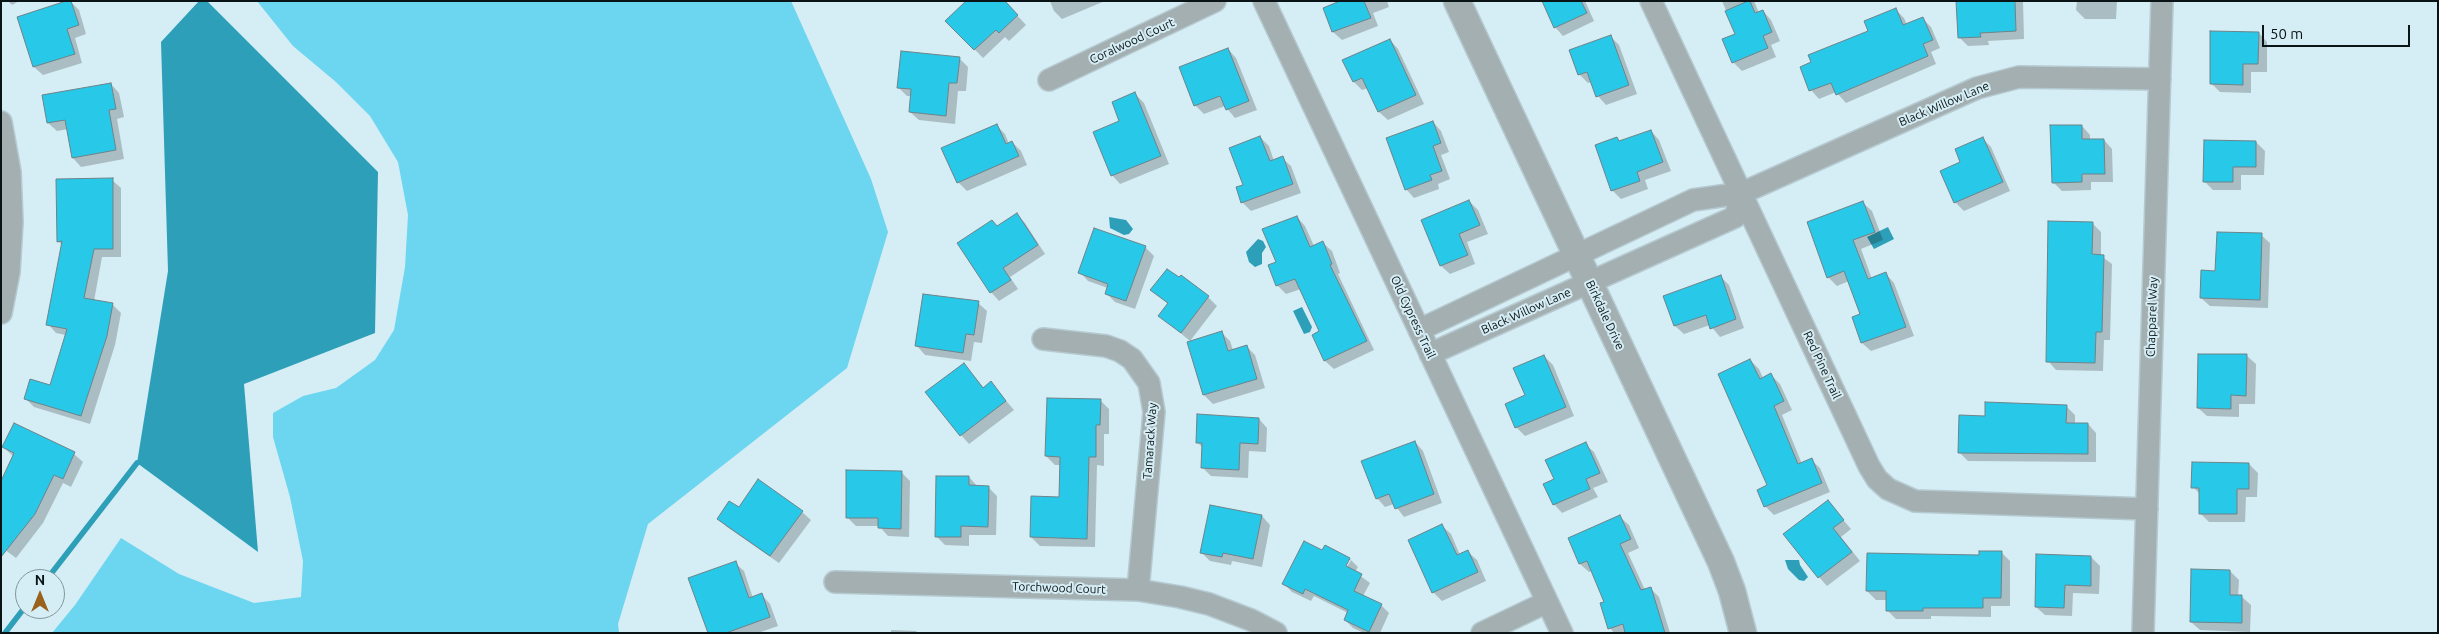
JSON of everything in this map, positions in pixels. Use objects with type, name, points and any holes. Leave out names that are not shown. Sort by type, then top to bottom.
[{"type":"street","name":"Coralwood Court","points":[[1049,80],[1215,1]]},
{"type":"street","name":"Old Cypress Trail","points":[[1264,1],[1562,633]]},
{"type":"street","name":"Birkdale Drive","points":[[1457,1],[1721,562],[1732,591],[1743,633]]},
{"type":"street","name":"Red Pine Trail","points":[[1651,1],[1869,466],[1888,489],[1915,501],[2147,509]]},
{"type":"street","name":"Chapparel Way","points":[[2143,633],[2162,1]]},
{"type":"street","name":"Black Willow Lane","points":[[1419,330],[1693,200],[1742,193],[1990,84],[2019,77],[2048,76],[2160,79]]},
{"type":"street","points":[[1,122],[12,222],[9,272],[1,313]]},
{"type":"street","name":"Black Willow Lane","points":[[1430,354],[1736,217],[1742,193]]},
{"type":"street","name":"Tamarack Way","points":[[1043,340],[1106,346],[1120,351],[1132,359],[1149,383],[1154,412],[1138,590]]},
{"type":"street","name":"Torchwood Court","points":[[835,582],[1138,590],[1209,604],[1251,620],[1276,633]]},
{"type":"street","points":[[1482,633],[1547,602]]},
{"type":"shaded area","points":[[199,1],[207,1],[378,172],[375,333],[244,384],[258,552],[137,463],[168,271],[161,42]]},
{"type":"shaded area","points":[[257,1],[791,1],[871,179],[888,232],[847,368],[648,524],[618,624],[619,633],[52,633],[65,619],[121,538],[179,574],[254,603],[301,597],[303,561],[290,497],[273,437],[273,413],[303,396],[336,388],[375,360],[394,330],[405,267],[408,215],[398,162],[370,116],[336,82],[293,46]]},
{"type":"shaded area","points":[[1109,217],[1126,220],[1133,229],[1129,234],[1124,235],[1110,228]]},
{"type":"shaded area","points":[[1888,227],[1894,239],[1874,249],[1867,237]]},
{"type":"shaded area","points":[[1258,239],[1263,241],[1266,247],[1262,253],[1262,264],[1255,267],[1249,262],[1246,252]]},
{"type":"shaded area","points":[[1302,307],[1312,327],[1310,332],[1304,334],[1293,311]]},
{"type":"shaded area","points":[[1785,560],[1799,560],[1808,577],[1804,581],[1799,580],[1788,569]]},
{"type":"building","points":[[71,1],[79,25],[67,29],[75,54],[33,67],[17,17]]},
{"type":"building","points":[[966,1],[1005,1],[1018,15],[999,33],[996,30],[974,50],[945,21]]},
{"type":"building","points":[[1340,1],[1364,1],[1371,18],[1332,32],[1323,8]]},
{"type":"building","points":[[1542,1],[1581,1],[1587,13],[1554,28]]},
{"type":"building","points":[[1750,1],[1755,13],[1763,10],[1772,32],[1763,36],[1768,48],[1732,63],[1722,39],[1735,34],[1725,11]]},
{"type":"building","points":[[1956,1],[2015,1],[2016,31],[1980,33],[1981,37],[1958,38]]},
{"type":"building","points":[[1896,8],[1903,25],[1923,17],[1933,40],[1923,44],[1928,56],[1836,95],[1831,83],[1809,91],[1800,67],[1811,62],[1808,55],[1868,31],[1864,21]]},
{"type":"building","points":[[2210,31],[2259,32],[2258,64],[2243,64],[2243,85],[2210,84]]},
{"type":"building","points":[[1611,35],[1629,85],[1596,97],[1587,72],[1578,75],[1569,50]]},
{"type":"building","points":[[1390,39],[1416,95],[1378,112],[1362,78],[1353,82],[1342,60]]},
{"type":"building","points":[[1228,48],[1249,101],[1226,110],[1220,96],[1194,106],[1179,67]]},
{"type":"building","points":[[901,51],[960,57],[957,83],[949,83],[946,116],[909,112],[911,89],[897,88]]},
{"type":"building","points":[[111,83],[116,109],[109,110],[116,150],[72,158],[65,120],[47,123],[42,95]]},
{"type":"building","points":[[1135,92],[1161,156],[1111,176],[1093,132],[1119,121],[1112,102]]},
{"type":"building","points":[[1433,121],[1441,143],[1433,146],[1442,171],[1430,175],[1432,180],[1405,190],[1386,138]]},
{"type":"building","points":[[997,124],[1006,144],[1012,141],[1019,156],[957,183],[941,148]]},
{"type":"building","points":[[2050,125],[2082,125],[2082,139],[2104,139],[2105,174],[2082,174],[2082,182],[2052,183]]},
{"type":"building","points":[[1651,130],[1663,162],[1637,172],[1640,181],[1611,191],[1595,145],[1617,137],[1619,141]]},
{"type":"building","points":[[1260,136],[1270,161],[1283,156],[1293,184],[1241,203],[1236,187],[1243,185],[1229,148]]},
{"type":"building","points":[[1983,137],[2003,182],[1954,203],[1940,171],[1960,162],[1955,149]]},
{"type":"building","points":[[2204,140],[2256,141],[2256,167],[2233,167],[2233,182],[2203,182]]},
{"type":"building","points":[[113,178],[113,249],[94,249],[84,298],[113,303],[107,336],[81,416],[24,399],[30,379],[50,385],[67,329],[46,325],[62,241],[57,242],[56,179]]},
{"type":"building","points":[[1469,200],[1480,225],[1459,234],[1468,255],[1440,266],[1421,220]]},
{"type":"building","points":[[1863,201],[1875,232],[1853,240],[1868,279],[1886,272],[1906,327],[1861,343],[1852,317],[1860,314],[1844,271],[1827,278],[1807,222]]},
{"type":"building","points":[[1017,213],[1038,245],[1003,268],[1011,280],[990,293],[957,243],[992,220],[997,226]]},
{"type":"building","points":[[1297,216],[1310,247],[1323,241],[1332,264],[1330,265],[1367,341],[1324,361],[1312,335],[1319,331],[1295,279],[1276,286],[1268,265],[1276,262],[1262,229]]},
{"type":"building","points":[[2048,221],[2093,222],[2092,254],[2104,255],[2102,332],[2096,332],[2095,363],[2046,362]]},
{"type":"building","points":[[1094,228],[1146,246],[1126,301],[1105,294],[1108,284],[1078,273]]},
{"type":"building","points":[[2217,232],[2262,233],[2260,300],[2200,298],[2201,270],[2215,271]]},
{"type":"building","points":[[1167,269],[1179,277],[1181,275],[1209,296],[1181,333],[1158,316],[1168,303],[1150,290]]},
{"type":"building","points":[[1721,275],[1736,319],[1710,329],[1706,315],[1674,326],[1663,296]]},
{"type":"building","points":[[923,294],[979,301],[974,335],[966,334],[963,353],[915,346]]},
{"type":"building","points":[[1222,331],[1228,351],[1247,345],[1257,379],[1203,395],[1187,342]]},
{"type":"building","points":[[2198,354],[2247,354],[2246,396],[2231,395],[2231,409],[2197,408]]},
{"type":"building","points":[[1544,355],[1566,407],[1515,428],[1505,404],[1525,395],[1513,368]]},
{"type":"building","points":[[1750,359],[1760,379],[1771,373],[1784,401],[1774,406],[1798,464],[1812,458],[1822,483],[1764,507],[1757,490],[1767,485],[1718,374]]},
{"type":"building","points":[[964,363],[983,388],[991,381],[1006,401],[960,436],[925,392]]},
{"type":"building","points":[[1047,398],[1101,399],[1100,425],[1096,425],[1096,457],[1089,457],[1087,539],[1030,537],[1031,496],[1059,497],[1060,457],[1045,456]]},
{"type":"building","points":[[1985,402],[2067,405],[2066,423],[2088,423],[2088,454],[1958,453],[1959,415],[1985,416]]},
{"type":"building","points":[[1197,414],[1259,418],[1258,444],[1240,443],[1239,470],[1201,468],[1202,443],[1196,443]]},
{"type":"building","points":[[14,423],[75,452],[63,479],[54,475],[35,514],[1,557],[1,481],[14,453],[2,447]]},
{"type":"building","points":[[1415,441],[1434,494],[1395,509],[1389,494],[1376,499],[1361,461]]},
{"type":"building","points":[[1586,442],[1600,473],[1586,479],[1590,489],[1553,505],[1543,484],[1554,479],[1545,460]]},
{"type":"building","points":[[2192,462],[2249,463],[2249,489],[2237,489],[2237,514],[2199,514],[2199,488],[2191,488]]},
{"type":"building","points":[[846,470],[902,471],[901,529],[878,528],[878,518],[846,518]]},
{"type":"building","points":[[936,476],[969,476],[969,485],[989,486],[988,527],[961,526],[961,537],[935,537]]},
{"type":"building","points":[[758,479],[803,511],[770,556],[717,519],[729,501],[739,507]]},
{"type":"building","points":[[1828,500],[1844,520],[1833,528],[1852,552],[1818,578],[1783,534]]},
{"type":"building","points":[[1210,505],[1262,515],[1253,559],[1223,553],[1222,557],[1200,553]]},
{"type":"building","points":[[1620,515],[1631,539],[1620,544],[1641,590],[1651,587],[1665,633],[1625,633],[1623,624],[1608,629],[1600,603],[1604,602],[1587,561],[1579,564],[1568,538]]},
{"type":"building","points":[[1442,524],[1457,555],[1468,550],[1478,572],[1432,593],[1408,540]]},
{"type":"building","points":[[1304,541],[1322,550],[1325,545],[1350,558],[1346,566],[1362,574],[1354,591],[1382,604],[1369,632],[1344,620],[1348,610],[1305,589],[1303,594],[1282,584]]},
{"type":"building","points":[[1979,551],[2002,551],[2001,598],[1983,598],[1983,608],[1923,608],[1923,611],[1886,611],[1886,591],[1866,591],[1867,553],[1979,555]]},
{"type":"building","points":[[2036,554],[2091,556],[2091,586],[2065,585],[2064,608],[2035,607]]},
{"type":"building","points":[[736,561],[749,598],[762,593],[770,617],[726,633],[708,633],[688,578]]},
{"type":"building","points":[[2191,569],[2230,570],[2230,595],[2242,595],[2242,623],[2190,622]]},
{"type":"waterway","points":[[55,569],[137,463]]},
{"type":"waterway","points":[[5,633],[16,619]]}]
